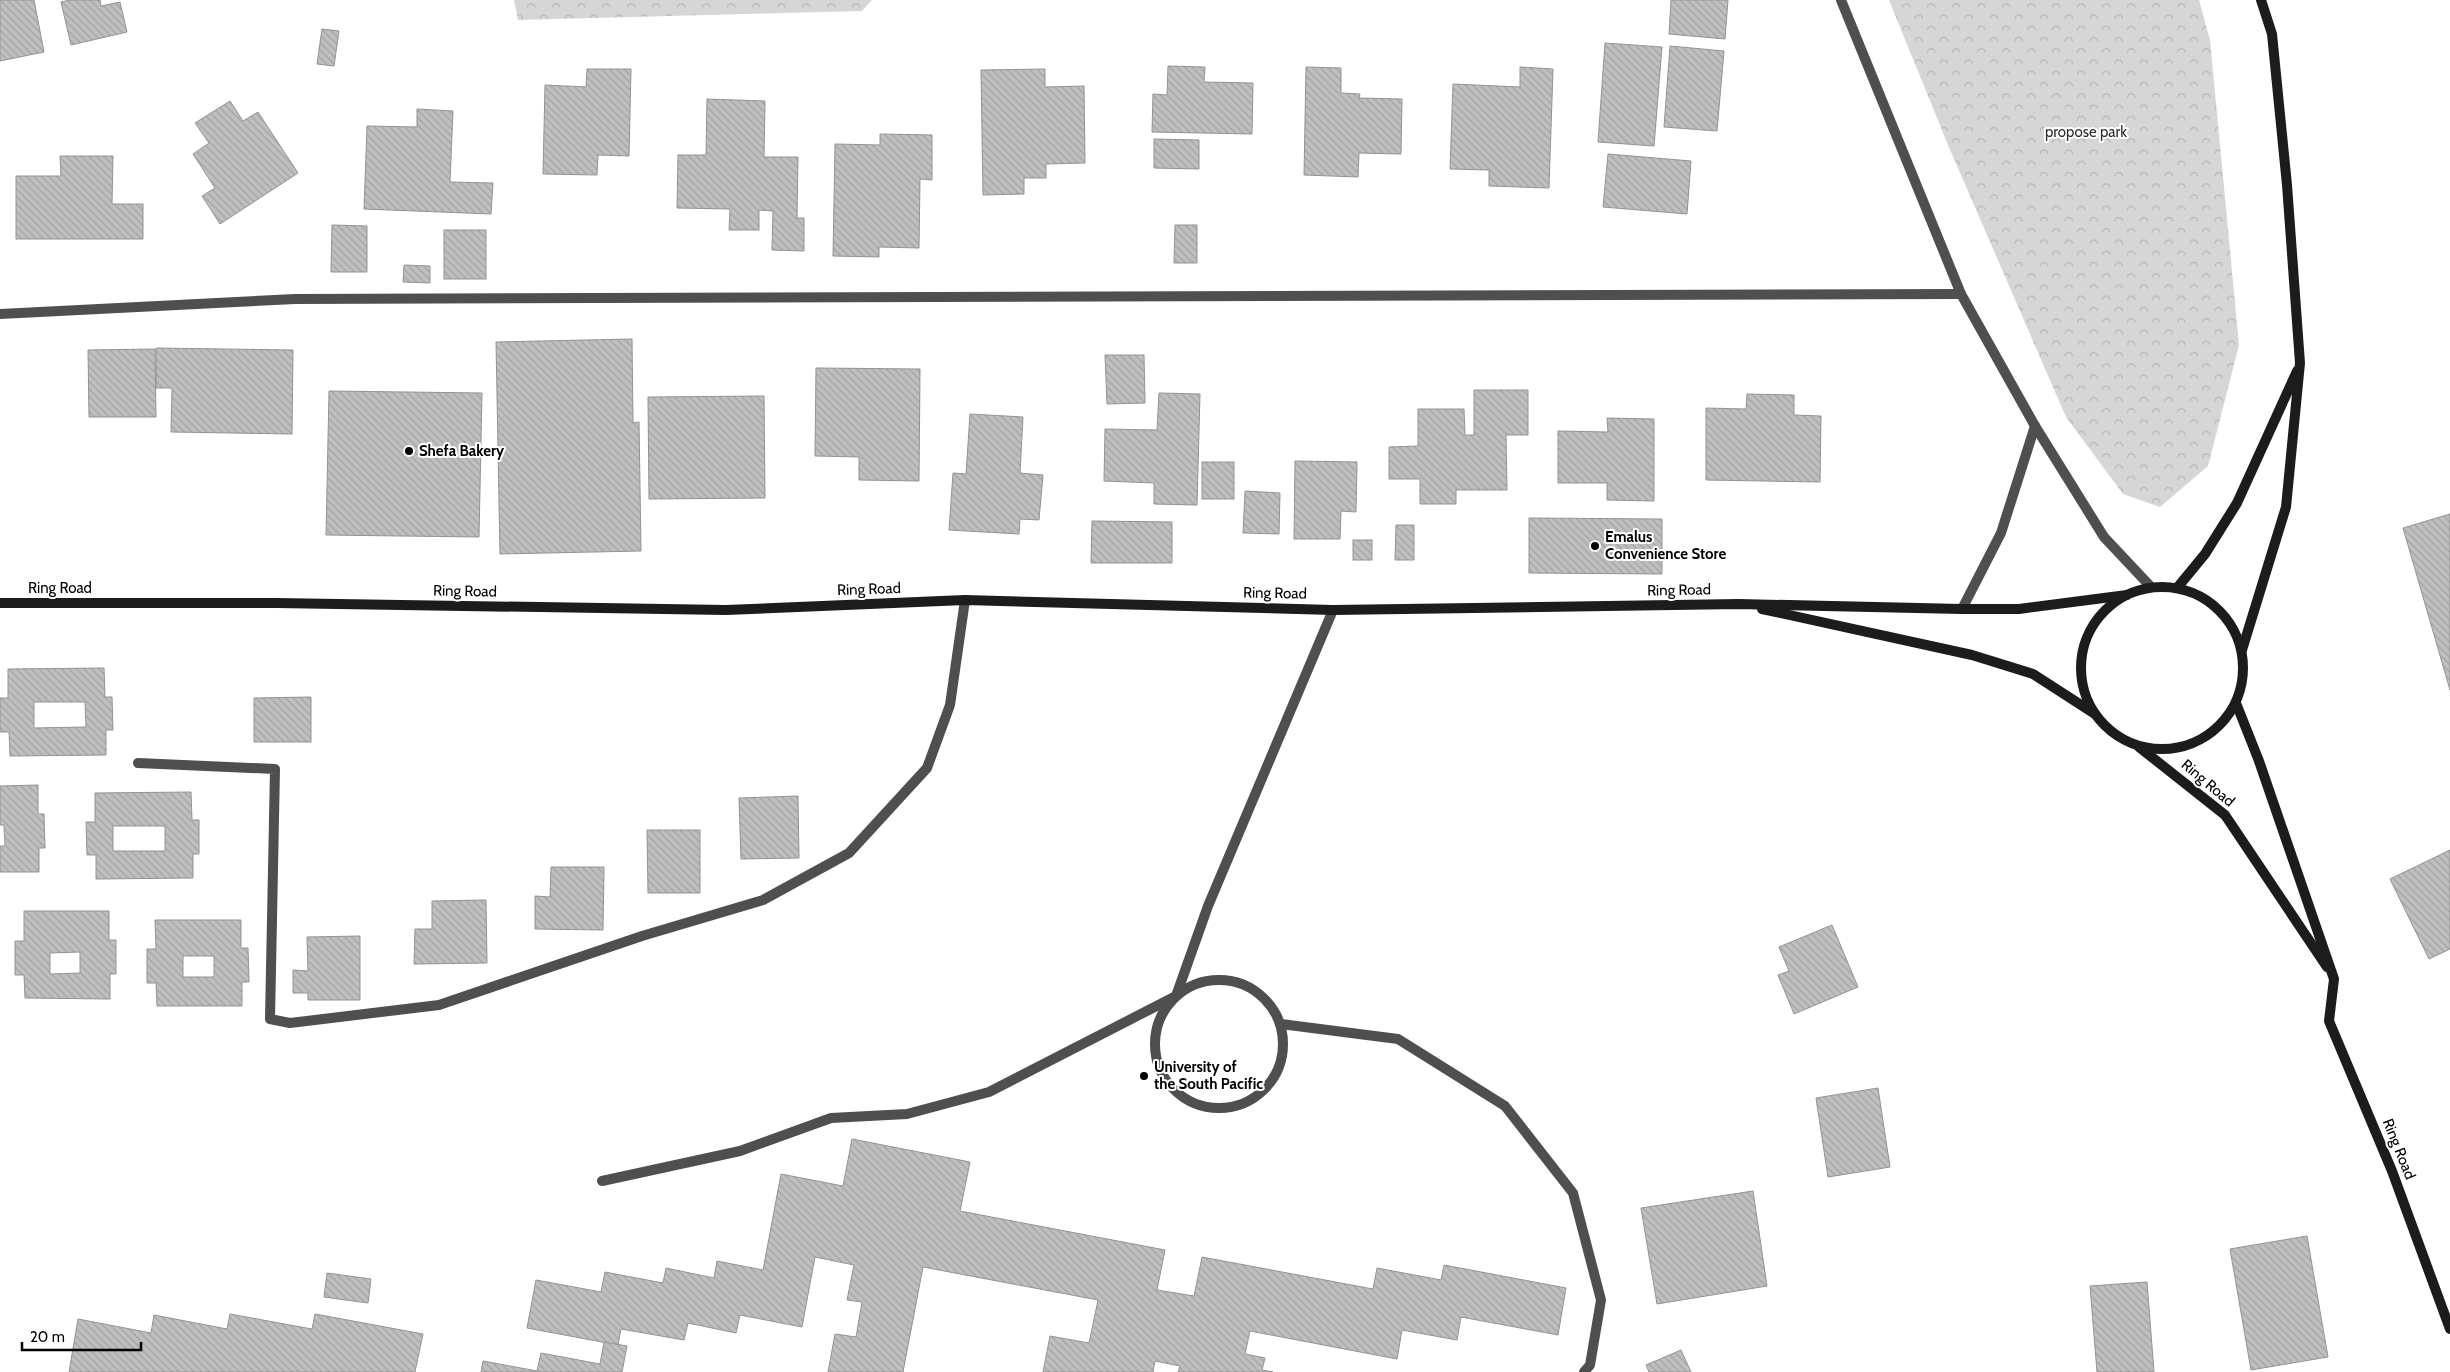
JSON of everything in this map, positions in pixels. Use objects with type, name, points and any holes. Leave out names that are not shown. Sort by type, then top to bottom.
[{"type":"main road","points":[[2242,650],[2286,507],[2300,363],[2287,185],[2272,34],[2261,0]]},
{"type":"main road","points":[[2177,588],[2205,554],[2237,503],[2300,363]]},
{"type":"main road","points":[[2151,587],[2177,588],[2199,595],[2219,609],[2234,628],[2242,650],[2244,677],[2236,703],[2222,723],[2204,738],[2183,746],[2160,749],[2136,745],[2108,728],[2097,716],[2085,695],[2081,672],[2083,648],[2092,626],[2107,608],[2126,594],[2151,587]]},
{"type":"main road","name":"Ring Road","points":[[0,603],[266,603],[726,610],[965,600],[1333,610],[1739,604],[2019,609],[2126,594]]},
{"type":"main road","name":"Ring Road","points":[[1739,604],[1980,658],[2033,674],[2097,716]]},
{"type":"main road","name":"Ring Road","points":[[2236,703],[2259,761],[2334,979],[2329,1021],[2392,1171],[2450,1330]]},
{"type":"main road","name":"Ring Road","points":[[2136,745],[2225,815],[2334,979]]},
{"type":"street","points":[[1840,0],[1961,294],[2035,426],[2104,537],[2151,587]]},
{"type":"street","points":[[0,314],[295,299],[1961,294]]},
{"type":"street","points":[[1962,609],[2001,533],[2035,426]]},
{"type":"street","points":[[138,763],[275,769],[270,1019],[290,1023],[439,1005],[642,936],[763,900],[850,853],[927,768],[950,705],[965,600]]},
{"type":"street","points":[[602,1180],[740,1151],[831,1118],[907,1114],[990,1092],[1176,996],[1198,984],[1224,980],[1248,987],[1268,1002],[1281,1024],[1284,1049],[1277,1073],[1262,1093],[1240,1105],[1215,1108],[1191,1102],[1171,1087],[1158,1065],[1155,1040],[1161,1016],[1176,996],[1208,906],[1333,610]]},
{"type":"street","points":[[1281,1024],[1398,1039],[1504,1106],[1573,1193],[1601,1300],[1590,1365],[1584,1372]]},
{"type":"green space","points":[[514,0],[872,0],[862,11],[518,20]]},
{"type":"green space","name":"propose park","points":[[1889,0],[2199,0],[2210,40],[2239,345],[2208,466],[2160,507],[2123,494],[2066,417],[1948,145]]},
{"type":"building","points":[[0,0],[34,0],[44,52],[0,61]]},
{"type":"building","points":[[70,0],[100,0],[101,6],[120,2],[127,32],[71,45],[61,2]]},
{"type":"building","points":[[1671,0],[1728,0],[1725,39],[1669,34]]},
{"type":"building","points":[[322,29],[339,31],[334,66],[317,64]]},
{"type":"building","points":[[1605,43],[1662,47],[1654,146],[1598,142]]},
{"type":"building","points":[[1670,46],[1724,51],[1717,131],[1664,127]]},
{"type":"building","points":[[1168,66],[1205,67],[1204,82],[1253,83],[1252,134],[1152,132],[1153,94],[1167,95]]},
{"type":"building","points":[[1306,67],[1341,68],[1341,93],[1360,94],[1359,98],[1402,99],[1401,154],[1359,153],[1358,177],[1304,175]]},
{"type":"building","points":[[1520,67],[1553,69],[1549,188],[1489,186],[1489,170],[1450,169],[1453,84],[1520,87]]},
{"type":"building","points":[[587,69],[631,69],[629,156],[598,155],[597,175],[543,174],[545,85],[586,87]]},
{"type":"building","points":[[1045,69],[1045,87],[1084,86],[1085,163],[1046,164],[1046,178],[1024,178],[1024,194],[983,195],[981,70]]},
{"type":"building","points":[[707,99],[765,101],[764,157],[798,157],[797,218],[804,218],[804,251],[772,250],[773,211],[759,210],[759,230],[729,230],[730,209],[677,208],[678,155],[706,155]]},
{"type":"building","points":[[230,101],[243,121],[258,112],[298,173],[220,224],[202,196],[215,188],[193,154],[209,143],[195,123]]},
{"type":"building","points":[[417,109],[453,111],[450,182],[493,183],[491,214],[364,209],[367,126],[417,127]]},
{"type":"building","points":[[880,134],[932,135],[932,180],[920,179],[919,248],[879,247],[879,257],[833,256],[835,144],[880,145]]},
{"type":"building","points":[[1154,139],[1199,140],[1199,169],[1154,168]]},
{"type":"building","points":[[1608,154],[1691,161],[1687,214],[1603,207]]},
{"type":"building","points":[[60,156],[113,156],[112,204],[143,204],[143,239],[16,239],[16,176],[61,176]]},
{"type":"building","points":[[332,225],[367,226],[367,272],[331,272]]},
{"type":"building","points":[[1175,225],[1197,225],[1197,263],[1174,263]]},
{"type":"building","points":[[444,230],[486,230],[486,279],[444,279]]},
{"type":"building","points":[[404,265],[430,266],[430,283],[403,282]]},
{"type":"building","points":[[632,339],[633,423],[639,422],[641,551],[500,554],[496,342]]},
{"type":"building","points":[[156,348],[293,350],[292,434],[171,432],[172,388],[156,388]]},
{"type":"building","points":[[155,349],[156,417],[89,417],[88,350]]},
{"type":"building","points":[[1105,355],[1144,355],[1145,403],[1107,404]]},
{"type":"building","points":[[816,368],[920,369],[919,481],[859,480],[859,457],[815,456]]},
{"type":"building","points":[[1474,390],[1528,390],[1528,435],[1506,435],[1507,490],[1456,490],[1456,504],[1420,504],[1420,479],[1389,479],[1389,447],[1418,446],[1418,409],[1464,409],[1465,435],[1474,435]]},
{"type":"building","points":[[329,391],[482,393],[479,537],[326,535]]},
{"type":"building","points":[[1159,393],[1200,394],[1197,505],[1154,504],[1154,483],[1104,481],[1105,429],[1157,430]]},
{"type":"building","points":[[1747,394],[1794,395],[1794,415],[1821,416],[1820,482],[1706,480],[1706,408],[1746,409]]},
{"type":"building","points":[[764,396],[765,498],[649,499],[648,397]]},
{"type":"building","points":[[970,414],[1023,417],[1020,473],[1043,475],[1039,520],[1020,519],[1019,534],[949,530],[953,473],[966,474]]},
{"type":"building","points":[[1607,418],[1654,419],[1654,501],[1607,500],[1607,483],[1558,483],[1558,431],[1608,432]]},
{"type":"building","points":[[1295,461],[1357,462],[1356,512],[1341,511],[1340,539],[1294,539]]},
{"type":"building","points":[[1202,462],[1234,462],[1234,499],[1202,499]]},
{"type":"building","points":[[1245,491],[1280,493],[1279,534],[1243,533]]},
{"type":"building","points":[[2450,514],[2450,690],[2403,528]]},
{"type":"building","name":"Emalus Convenience Store","points":[[1529,518],[1662,519],[1662,574],[1529,573]]},
{"type":"building","points":[[1092,521],[1172,522],[1172,563],[1091,563]]},
{"type":"building","points":[[1396,525],[1414,525],[1414,560],[1395,560]]},
{"type":"building","points":[[1353,540],[1372,540],[1372,560],[1353,560]]},
{"type":"building","points":[[104,668],[105,697],[112,697],[113,730],[106,730],[106,755],[10,756],[9,732],[0,732],[0,698],[8,698],[8,669]],"holes":[[[34,702],[85,702],[86,727],[34,728]]]},
{"type":"building","points":[[311,697],[311,742],[254,742],[254,698]]},
{"type":"building","points":[[38,785],[38,814],[44,814],[45,848],[39,848],[39,872],[0,872],[0,846],[5,846],[4,825],[0,825],[0,786]]},
{"type":"building","points":[[191,792],[192,820],[199,820],[199,854],[193,854],[193,878],[96,879],[96,855],[87,855],[86,822],[95,822],[95,793]],"holes":[[[113,826],[165,826],[165,851],[113,851]]]},
{"type":"building","points":[[798,796],[799,858],[741,859],[739,798]]},
{"type":"building","points":[[647,830],[700,830],[700,893],[648,893]]},
{"type":"building","points":[[2450,850],[2450,949],[2429,959],[2390,879]]},
{"type":"building","points":[[551,867],[604,867],[603,930],[535,929],[535,896],[550,897]]},
{"type":"building","points":[[486,900],[487,963],[414,964],[415,929],[432,929],[432,901]]},
{"type":"building","points":[[24,911],[109,911],[109,940],[116,940],[116,974],[110,974],[110,999],[25,998],[24,975],[15,975],[15,941],[24,941]],"holes":[[[80,952],[80,973],[50,974],[50,953]]]},
{"type":"building","points":[[155,920],[241,920],[241,948],[248,948],[249,982],[242,982],[242,1006],[157,1006],[156,983],[147,983],[147,949],[156,949]],"holes":[[[183,956],[214,956],[214,977],[183,977]]]},
{"type":"building","points":[[1832,925],[1858,987],[1794,1014],[1778,975],[1789,971],[1779,947]]},
{"type":"building","points":[[360,936],[360,1000],[308,1000],[308,993],[293,993],[293,970],[308,971],[307,937]]},
{"type":"building","points":[[1878,1088],[1890,1167],[1828,1177],[1816,1098]]},
{"type":"building","points":[[852,1139],[970,1162],[960,1211],[1165,1250],[1157,1290],[1194,1296],[1202,1257],[1373,1289],[1377,1268],[1441,1280],[1444,1265],[1566,1288],[1558,1335],[1461,1317],[1457,1340],[1402,1330],[1397,1359],[1250,1331],[1245,1354],[1265,1358],[1262,1370],[1273,1372],[1178,1372],[1180,1366],[1155,1361],[1153,1372],[1043,1372],[1050,1336],[1089,1343],[1098,1300],[923,1267],[903,1372],[828,1372],[835,1334],[856,1337],[862,1302],[847,1300],[854,1265],[815,1257],[802,1327],[740,1315],[736,1333],[688,1323],[684,1340],[621,1329],[618,1345],[527,1328],[536,1280],[601,1292],[605,1272],[663,1283],[666,1268],[714,1278],[717,1261],[763,1270],[781,1174],[843,1186]]},
{"type":"building","points":[[1753,1191],[1767,1286],[1657,1304],[1641,1208]]},
{"type":"building","points":[[2307,1236],[2328,1357],[2251,1370],[2230,1249]]},
{"type":"building","points":[[327,1273],[371,1279],[368,1303],[324,1297]]},
{"type":"building","points":[[2147,1282],[2154,1372],[2097,1372],[2090,1286]]},
{"type":"building","points":[[230,1314],[312,1329],[315,1314],[423,1334],[415,1372],[69,1372],[78,1319],[151,1333],[154,1315],[227,1329]]},
{"type":"building","points":[[604,1342],[627,1346],[622,1372],[481,1372],[483,1361],[537,1371],[541,1353],[600,1364]]},
{"type":"building","points":[[1681,1350],[1691,1372],[1649,1372],[1646,1365]]},
{"type":"place","name":"Shefa Bakery","points":[[409,451]]},
{"type":"place","name":"Emalus Convenience Store","points":[[1595,546]]},
{"type":"place","name":"University of the South Pacific","points":[[1144,1076]]}]
